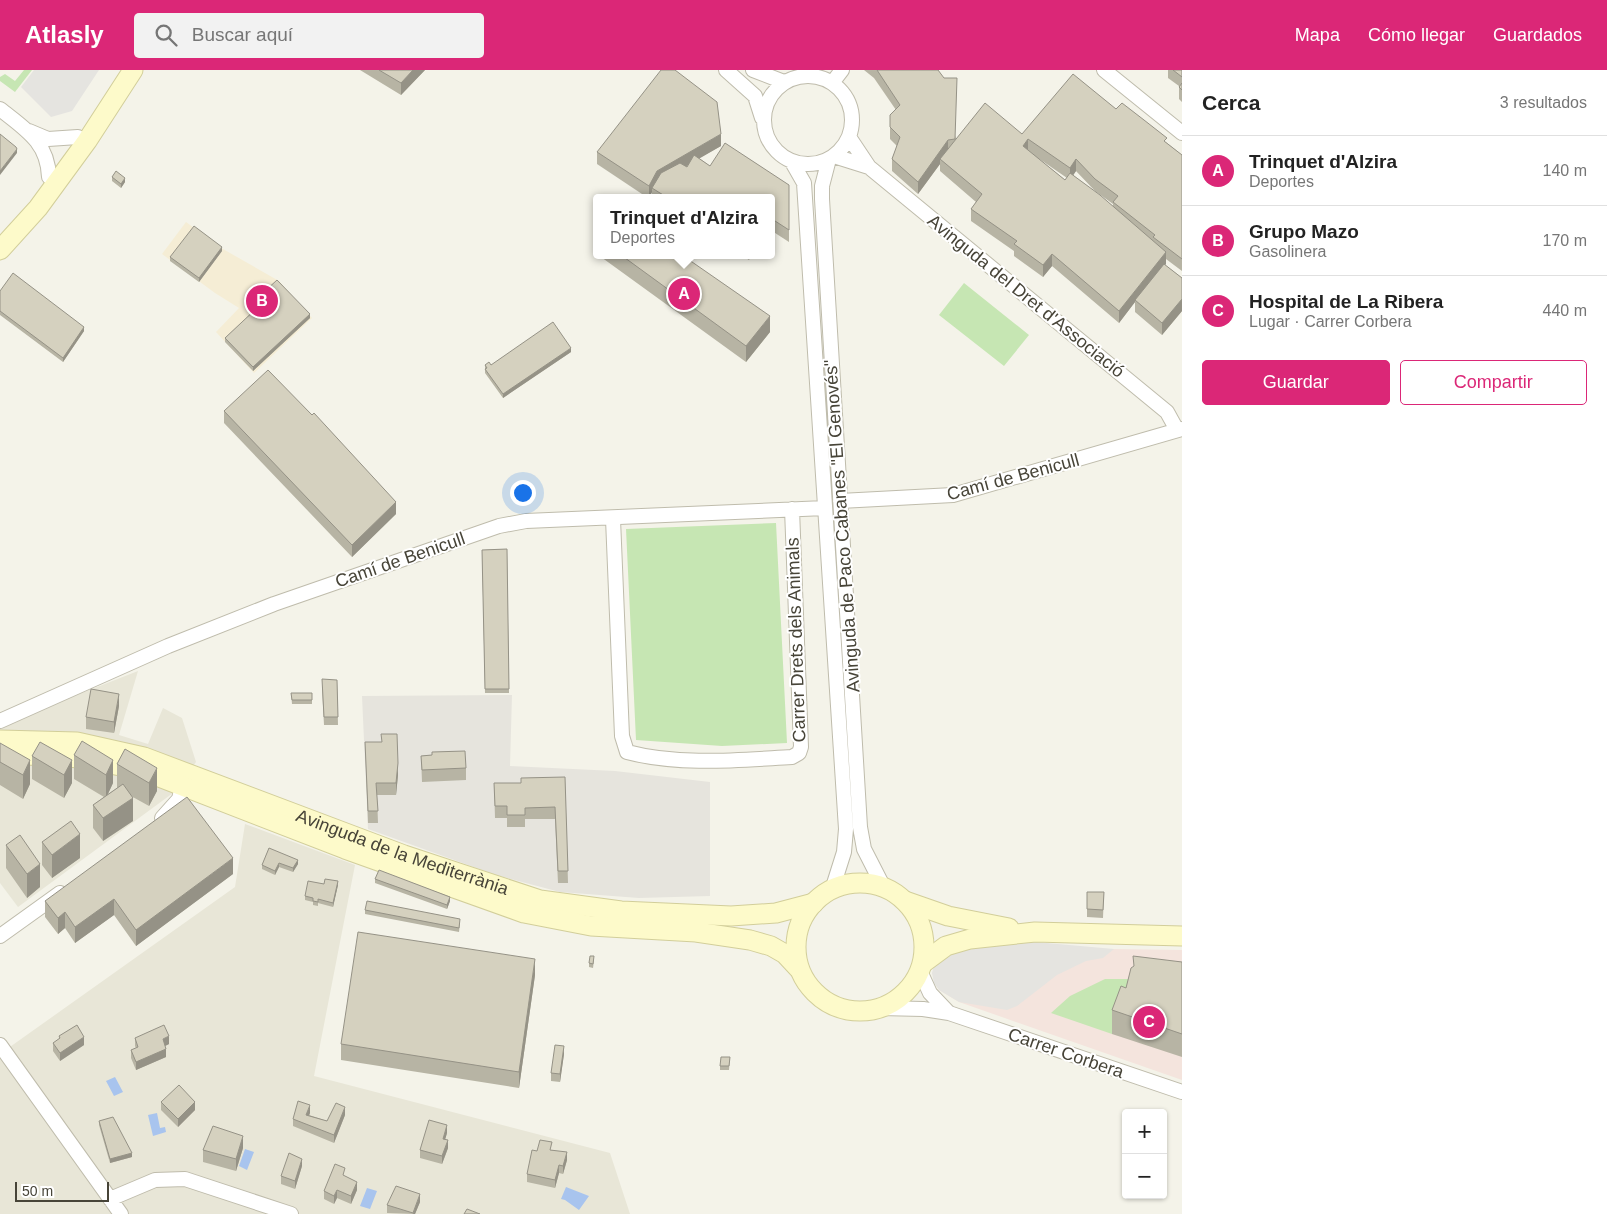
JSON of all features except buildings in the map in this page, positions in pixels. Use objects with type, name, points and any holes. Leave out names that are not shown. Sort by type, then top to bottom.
[{"type":"main road","points":[[0,236],[49,177],[123,70]]},
{"type":"main road","points":[[0,250],[38,208],[87,141],[133,70]]},
{"type":"main road","name":"Avinguda de la Mediterrània","points":[[0,740],[76,742],[144,757],[404,855],[540,900],[621,911],[731,916],[776,913],[814,903]]},
{"type":"main road","name":"Avinguda de la Mediterrània","points":[[0,756],[40,755],[94,760],[141,770],[345,849],[524,913],[591,926],[696,932],[750,940],[771,946],[785,954],[798,968]]},
{"type":"main road","points":[[903,900],[914,913],[921,928],[924,946],[921,967],[914,983],[904,994],[880,1008],[854,1010],[828,1003],[814,992],[798,968],[796,958],[798,931],[802,918],[814,903],[832,890],[849,884],[867,884],[884,888],[903,900],[922,908],[969,921],[1034,932],[1182,936]]},
{"type":"main road","points":[[921,967],[946,946],[960,941],[1034,932]]},
{"type":"street","points":[[726,70],[755,96],[768,140],[777,152],[792,162],[814,164],[832,157],[841,150],[849,137],[852,125],[851,110],[846,98],[832,83],[813,76],[798,77],[784,82],[772,93],[766,103],[763,120]]},
{"type":"street","points":[[753,70],[784,82]]},
{"type":"street","points":[[832,83],[842,70]]},
{"type":"street","points":[[1104,70],[1182,133]]},
{"type":"street","points":[[0,109],[26,129],[42,147],[47,157],[49,177]]},
{"type":"street","points":[[26,129],[48,139],[78,137]]},
{"type":"street","name":"Avinguda del Dret d'Associació","points":[[849,137],[869,167],[1166,412],[1180,430]]},
{"type":"street","name":"Avinguda del Dret d'Associació","points":[[832,157],[869,167]]},
{"type":"street","name":"Avinguda de Paco Cabanes \"El Genovés\"","points":[[832,157],[822,186],[822,199],[860,827],[864,849],[884,888]]},
{"type":"street","name":"Avinguda de Paco Cabanes \"El Genovés\"","points":[[792,162],[804,183],[846,829],[844,852],[832,890]]},
{"type":"street","name":"Camí de Benicull","points":[[840,501],[953,495],[1180,430]]},
{"type":"street","name":"Camí de Benicull","points":[[0,721],[168,646],[248,615],[499,526],[526,521],[613,519],[825,508]]},
{"type":"street","name":"Carrer Drets dels Animals","points":[[613,519],[622,736],[627,752],[714,762],[792,758],[799,753],[801,747],[792,509]]},
{"type":"street","points":[[152,825],[175,806],[182,786]]},
{"type":"street","points":[[0,936],[72,884]]},
{"type":"street","name":"Carrer Corbera","points":[[921,967],[930,993],[949,1013]]},
{"type":"street","name":"Carrer Corbera","points":[[880,1008],[923,1009],[949,1013],[1182,1092]]},
{"type":"street","points":[[0,1045],[120,1214]]},
{"type":"street","points":[[110,1199],[155,1180],[184,1179],[291,1214]]},
{"type":"shaded area","points":[[34,70],[99,70],[72,111],[51,117],[21,87]]},
{"type":"shaded area","points":[[186,222],[223,249],[279,281],[312,318],[254,373],[216,332],[239,308],[162,254]]},
{"type":"shaded area","points":[[138,671],[119,735],[148,744],[163,708],[182,718],[196,762],[173,793],[18,907],[0,883],[0,725]]},
{"type":"shaded area","points":[[512,695],[510,766],[615,771],[710,782],[710,896],[639,898],[560,892],[496,875],[368,829],[362,696]]},
{"type":"shaded area","points":[[245,824],[355,865],[314,1076],[610,1153],[630,1214],[0,1214],[0,1054],[235,887]]},
{"type":"shaded area","points":[[1024,941],[1114,949],[1103,958],[1086,961],[1057,975],[1017,1006],[1007,1010],[959,1002],[939,990],[934,983],[932,973],[934,966],[945,955],[958,950]]},
{"type":"shaded area","points":[[1114,949],[1182,950],[1182,1080],[959,1002],[939,990],[932,973]]},
{"type":"green space","points":[[24,70],[32,70],[15,92],[0,81],[0,77],[5,74],[15,81]]},
{"type":"green space","points":[[964,283],[1029,335],[1004,366],[939,315]]},
{"type":"green space","points":[[776,523],[787,743],[722,746],[636,740],[626,529]]},
{"type":"green space","points":[[1105,979],[1133,979],[1112,1034],[1051,1013],[1070,996]]},
{"type":"water","points":[[115,1077],[123,1092],[114,1096],[106,1081]]},
{"type":"water","points":[[157,1113],[160,1128],[165,1127],[166,1132],[153,1136],[148,1115]]},
{"type":"water","points":[[245,1149],[254,1152],[247,1170],[239,1166]]},
{"type":"water","points":[[566,1187],[589,1196],[579,1210],[561,1199]]},
{"type":"water","points":[[367,1188],[377,1191],[370,1209],[360,1206]]},
{"type":"place","name":"Trinquet d'Alzira","points":[[684,294]]},
{"type":"place","name":"Grupo Mazo","points":[[262,301]]},
{"type":"place","name":"Hospital de La Ribera","points":[[1149,1022]]}]
